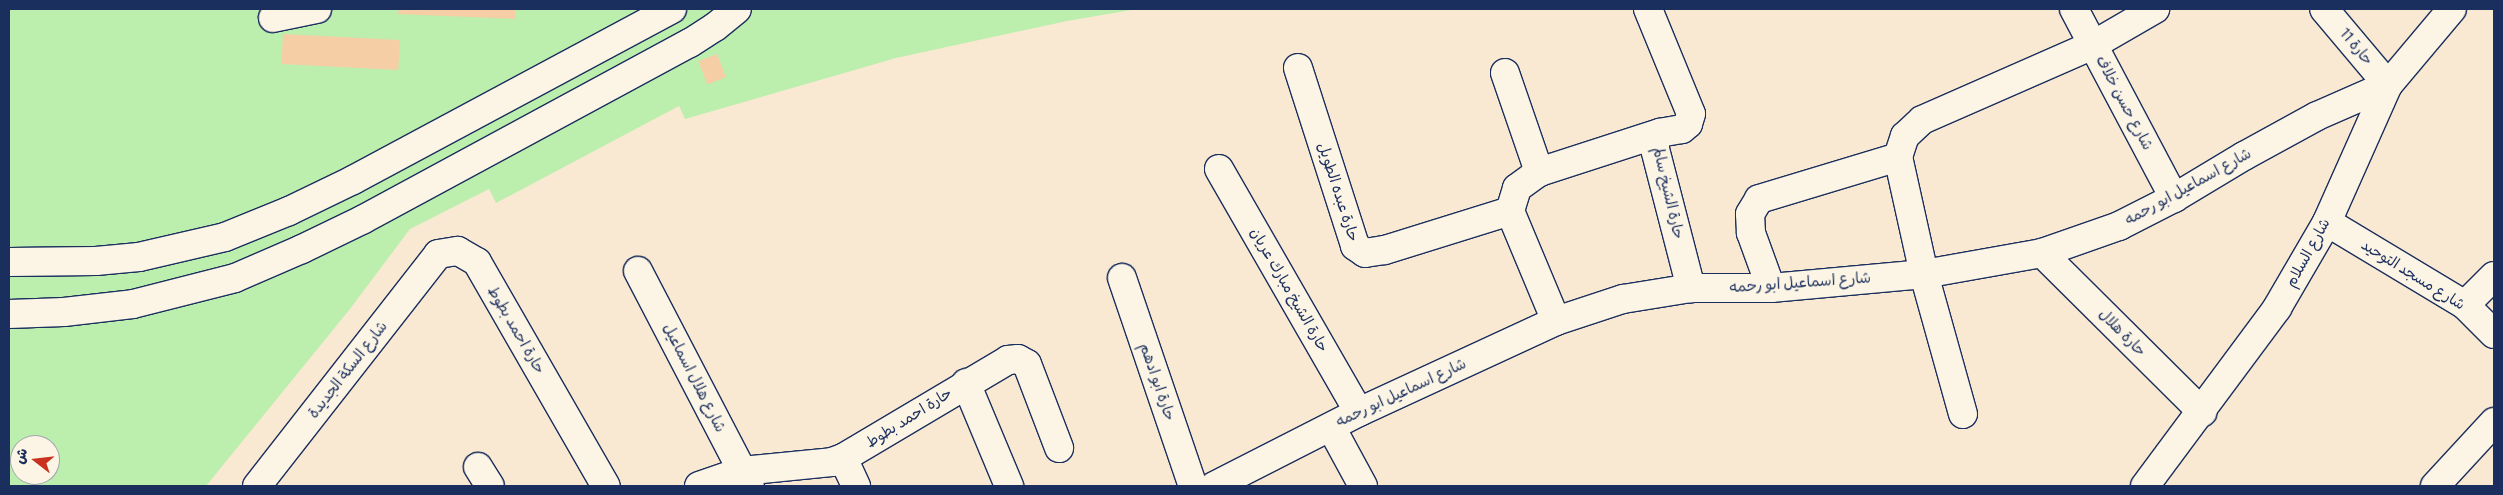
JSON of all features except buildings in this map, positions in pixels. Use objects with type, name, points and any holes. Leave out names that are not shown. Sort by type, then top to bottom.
[{"type":"street","points":[[273,18],[317,9]]},
{"type":"street","points":[[9,262],[96,261],[139,257],[225,237],[289,211],[353,180],[672,9]]},
{"type":"street","points":[[9,314],[64,312],[125,305],[168,296],[235,278],[362,220],[702,35],[737,9]]},
{"type":"street","name":"حارة الشيخ سالم","points":[[1648,9],[1691,114],[1688,124],[1682,129],[1660,133],[1655,149],[1691,288]]},
{"type":"street","name":"شارع حسن خلاف","points":[[2074,9],[2174,198]]},
{"type":"street","points":[[1963,414],[1924,274],[1898,157],[1905,136],[1922,120],[2093,45],[2155,9]]},
{"type":"street","name":"حارة 11","points":[[2324,9],[2388,85]]},
{"type":"street","name":"شارع السلام","points":[[2145,486],[2202,412],[2277,308],[2327,222],[2388,85],[2452,9]]},
{"type":"street","points":[[615,38],[631,74]]},
{"type":"street","name":"حارة عبده الطويل","points":[[1298,68],[1354,246],[1365,253],[1385,250],[1510,211]]},
{"type":"street","points":[[1505,73],[1539,172]]},
{"type":"street","name":"شارع اسماعيل ابو رحمه","points":[[1230,483],[1359,412],[1556,321],[1623,299],[1691,288],[1771,288],[1924,274],[2042,253],[2119,226],[2174,198],[2317,116],[2388,85]]},
{"type":"street","points":[[1556,321],[1510,211],[1517,188],[1539,172],[1660,133]]},
{"type":"street","points":[[1771,288],[1751,233],[1750,214],[1759,199],[1898,157]]},
{"type":"street","name":"حارة الشيخ مبارك عريان","points":[[1219,169],[1359,412]]},
{"type":"street","name":"شارع مسجد التوحيد","points":[[2327,222],[2465,305],[2494,334]]},
{"type":"street","points":[[225,237],[235,278]]},
{"type":"street","name":"حارة احمد بطوط","points":[[438,254],[458,251],[477,262],[606,486]]},
{"type":"street","name":"حارة هلال","points":[[2042,253],[2202,412]]},
{"type":"street","name":"شارع السكة الجديدة","points":[[257,486],[438,254]]},
{"type":"street","name":"شارع هلال اسماعيل","points":[[638,270],[746,478]]},
{"type":"street","points":[[2465,305],[2494,276]]},
{"type":"street","name":"حارة ابو ادهم","points":[[1122,278],[1193,486]]},
{"type":"street","name":"حارة احمد بطوط","points":[[698,486],[832,462],[843,458],[966,383],[1008,360],[1018,360],[1027,364],[1060,448]]},
{"type":"street","points":[[966,383],[1009,486]]},
{"type":"street","points":[[2447,481],[2494,422]]},
{"type":"street","points":[[1331,427],[1363,486]]},
{"type":"street","points":[[843,458],[856,486]]},
{"type":"green space","points":[[9,9],[1137,9],[1067,21],[896,58],[685,119],[679,106],[496,203],[489,189],[410,229],[350,309],[206,486],[9,486]]}]
